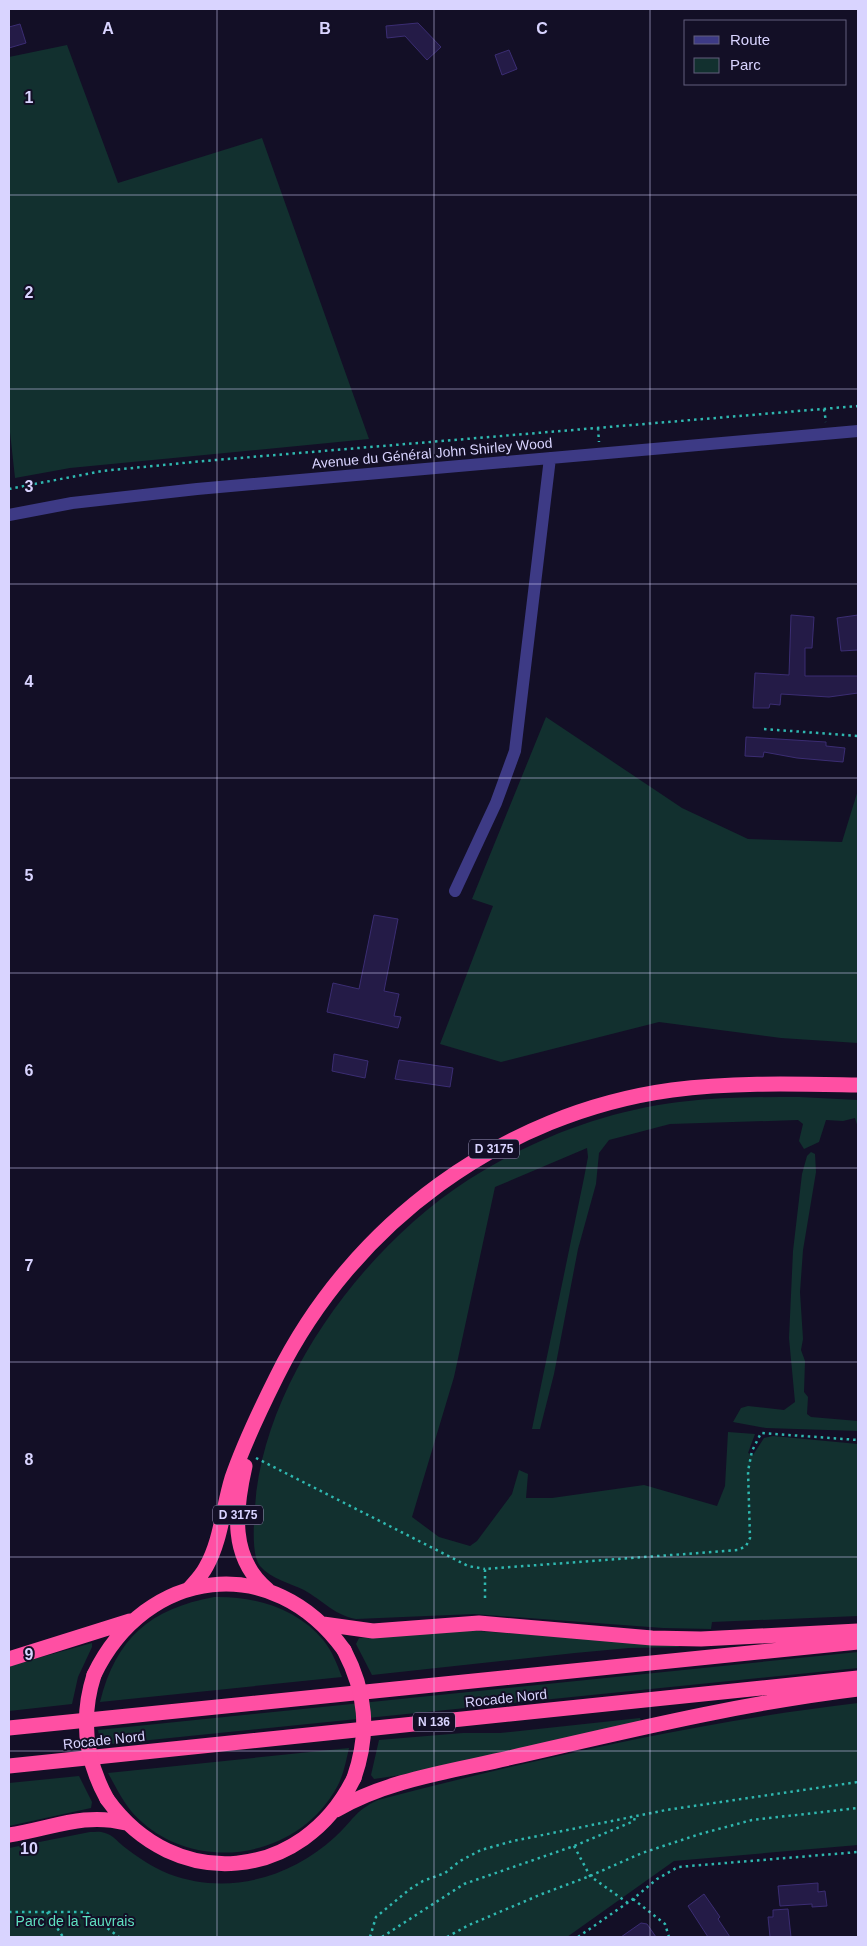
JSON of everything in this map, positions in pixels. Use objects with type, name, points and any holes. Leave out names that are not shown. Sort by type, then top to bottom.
[{"type":"highway","name":"D 3175","points":[[270,1592],[256,1580],[249,1570],[240,1546],[239,1506],[254,1428],[292,1348],[321,1302],[345,1272],[380,1234],[408,1209],[444,1181],[491,1151],[540,1127],[572,1115],[650,1094],[724,1085],[858,1085]]},
{"type":"highway","points":[[189,1589],[206,1568],[212,1555],[233,1477],[254,1428]]},
{"type":"highway","points":[[9,1658],[131,1620],[156,1604],[189,1589],[230,1585],[270,1592],[289,1600],[323,1624],[344,1650],[359,1684],[364,1713],[364,1741],[354,1778],[336,1810],[307,1837],[290,1848],[272,1856],[234,1864],[195,1861],[176,1855],[158,1847],[126,1823],[107,1799],[93,1770],[86,1738],[86,1706],[94,1675],[112,1643],[131,1620]]},
{"type":"highway","points":[[323,1624],[373,1630],[479,1624],[652,1638],[701,1639],[858,1631]]},
{"type":"highway","name":"Rocade Nord","points":[[9,1728],[858,1642]]},
{"type":"highway","name":"Rocade Nord","points":[[9,1766],[858,1678]]},
{"type":"highway","points":[[336,1810],[381,1789],[630,1730],[778,1700],[858,1689]]},
{"type":"highway","points":[[9,1835],[80,1819],[110,1819],[126,1823]]},
{"type":"street","name":"Avenue du Général John Shirley Wood","points":[[9,515],[72,504],[158,493],[858,431]]},
{"type":"street","points":[[456,891],[496,803],[515,751],[550,458]]},
{"type":"path","points":[[9,489],[102,471],[204,461],[858,406]]},
{"type":"path","points":[[764,729],[858,736]]},
{"type":"path","points":[[248,1456],[264,1461],[468,1566],[486,1569],[738,1550],[746,1546],[750,1538],[748,1471],[752,1450],[761,1432],[858,1440]]},
{"type":"path","points":[[485,1598],[486,1569]]},
{"type":"path","points":[[370,1937],[376,1917],[385,1909],[417,1885],[446,1873],[460,1861],[475,1853],[513,1841],[666,1810],[858,1782]]},
{"type":"path","points":[[447,1937],[470,1924],[642,1853],[752,1820],[858,1808]]},
{"type":"path","points":[[382,1937],[464,1884],[574,1846],[634,1821],[635,1817]]},
{"type":"path","points":[[574,1846],[590,1876],[628,1903]]},
{"type":"path","points":[[578,1937],[628,1903],[657,1879],[678,1867],[858,1852]]},
{"type":"path","points":[[633,1899],[665,1924],[668,1937]]},
{"type":"path","points":[[9,1912],[86,1912],[119,1937]]},
{"type":"path","points":[[47,1912],[63,1937]]},
{"type":"green space","points":[[67,45],[118,183],[262,138],[369,439],[70,468],[15,478],[9,423],[9,57]]},
{"type":"green space","points":[[546,717],[682,808],[748,839],[842,842],[858,790],[858,1043],[781,1038],[659,1022],[501,1062],[440,1044],[493,906],[472,899]]},
{"type":"green space","points":[[799,1097],[858,1100],[858,1128],[855,1118],[843,1121],[826,1120],[819,1142],[804,1149],[799,1141],[803,1124],[798,1120],[670,1124],[609,1140],[599,1153],[596,1184],[578,1249],[554,1374],[540,1429],[532,1429],[584,1178],[588,1157],[587,1148],[495,1187],[454,1377],[412,1517],[439,1537],[470,1546],[477,1541],[512,1494],[519,1470],[528,1474],[526,1498],[552,1498],[644,1485],[717,1506],[725,1486],[728,1432],[755,1434],[748,1453],[753,1455],[764,1438],[773,1436],[858,1444],[858,1616],[712,1622],[711,1629],[663,1628],[474,1614],[356,1619],[342,1615],[304,1590],[270,1574],[260,1566],[255,1554],[254,1529],[255,1507],[262,1460],[277,1413],[298,1366],[326,1322],[357,1280],[392,1242],[429,1208],[468,1180],[517,1152],[569,1129],[596,1120],[651,1106],[694,1100]]},
{"type":"green space","points":[[811,1152],[815,1154],[816,1172],[803,1250],[800,1292],[803,1339],[801,1350],[805,1361],[804,1392],[808,1397],[807,1414],[811,1417],[858,1421],[858,1431],[766,1428],[733,1422],[741,1408],[748,1406],[784,1410],[795,1402],[789,1338],[793,1251],[802,1174],[807,1156]]},
{"type":"green space","points":[[214,1597],[229,1597],[259,1602],[288,1612],[301,1620],[327,1645],[342,1677],[100,1702],[116,1660],[126,1644],[139,1630],[171,1609]]},
{"type":"green space","points":[[464,1630],[677,1645],[679,1647],[629,1648],[372,1675],[356,1644],[359,1638]]},
{"type":"green space","points":[[92,1643],[92,1647],[78,1677],[72,1704],[9,1711],[9,1666]]},
{"type":"green space","points":[[858,1652],[858,1668],[101,1745],[98,1730]]},
{"type":"green space","name":"Parc de la Tauvrais","points":[[858,1703],[858,1845],[674,1861],[567,1937],[9,1937],[9,1848],[90,1832],[101,1832],[115,1838],[139,1858],[169,1874],[191,1880],[236,1883],[278,1873],[298,1863],[335,1837],[359,1812],[378,1800],[616,1743],[737,1720]]},
{"type":"green space","points":[[640,1718],[641,1721],[408,1774],[374,1779],[371,1775],[379,1740],[463,1733],[500,1733]]},
{"type":"green space","points":[[349,1748],[339,1783],[320,1811],[299,1829],[274,1843],[248,1850],[220,1852],[193,1849],[167,1839],[143,1823],[132,1812],[108,1773]]},
{"type":"green space","points":[[79,1776],[92,1802],[91,1808],[9,1826],[9,1783]]},
{"type":"building","points":[[418,23],[441,47],[427,60],[405,36],[387,38],[386,26]]},
{"type":"building","points":[[20,24],[26,43],[9,48],[9,27]]},
{"type":"building","points":[[509,50],[517,69],[502,75],[495,55]]},
{"type":"building","points":[[791,615],[814,617],[812,648],[805,648],[805,676],[858,676],[858,693],[829,697],[781,694],[780,705],[770,704],[769,708],[753,708],[755,673],[789,675]]},
{"type":"building","points":[[858,615],[858,650],[841,651],[837,618]]},
{"type":"building","points":[[746,737],[826,742],[826,746],[845,748],[843,762],[797,758],[764,752],[763,757],[745,756]]},
{"type":"building","points":[[374,915],[398,919],[384,991],[399,994],[394,1016],[401,1017],[398,1028],[327,1012],[333,983],[359,989]]},
{"type":"building","points":[[334,1054],[368,1061],[365,1078],[332,1071]]},
{"type":"building","points":[[399,1060],[453,1068],[450,1087],[395,1079]]},
{"type":"building","points":[[818,1883],[818,1892],[825,1891],[827,1906],[812,1907],[812,1904],[780,1906],[778,1886]]},
{"type":"building","points":[[704,1894],[720,1917],[718,1919],[730,1937],[708,1937],[688,1906]]},
{"type":"building","points":[[788,1909],[791,1937],[770,1937],[768,1917],[773,1917],[773,1910]]},
{"type":"building","points":[[641,1923],[647,1924],[656,1937],[621,1937]]}]
